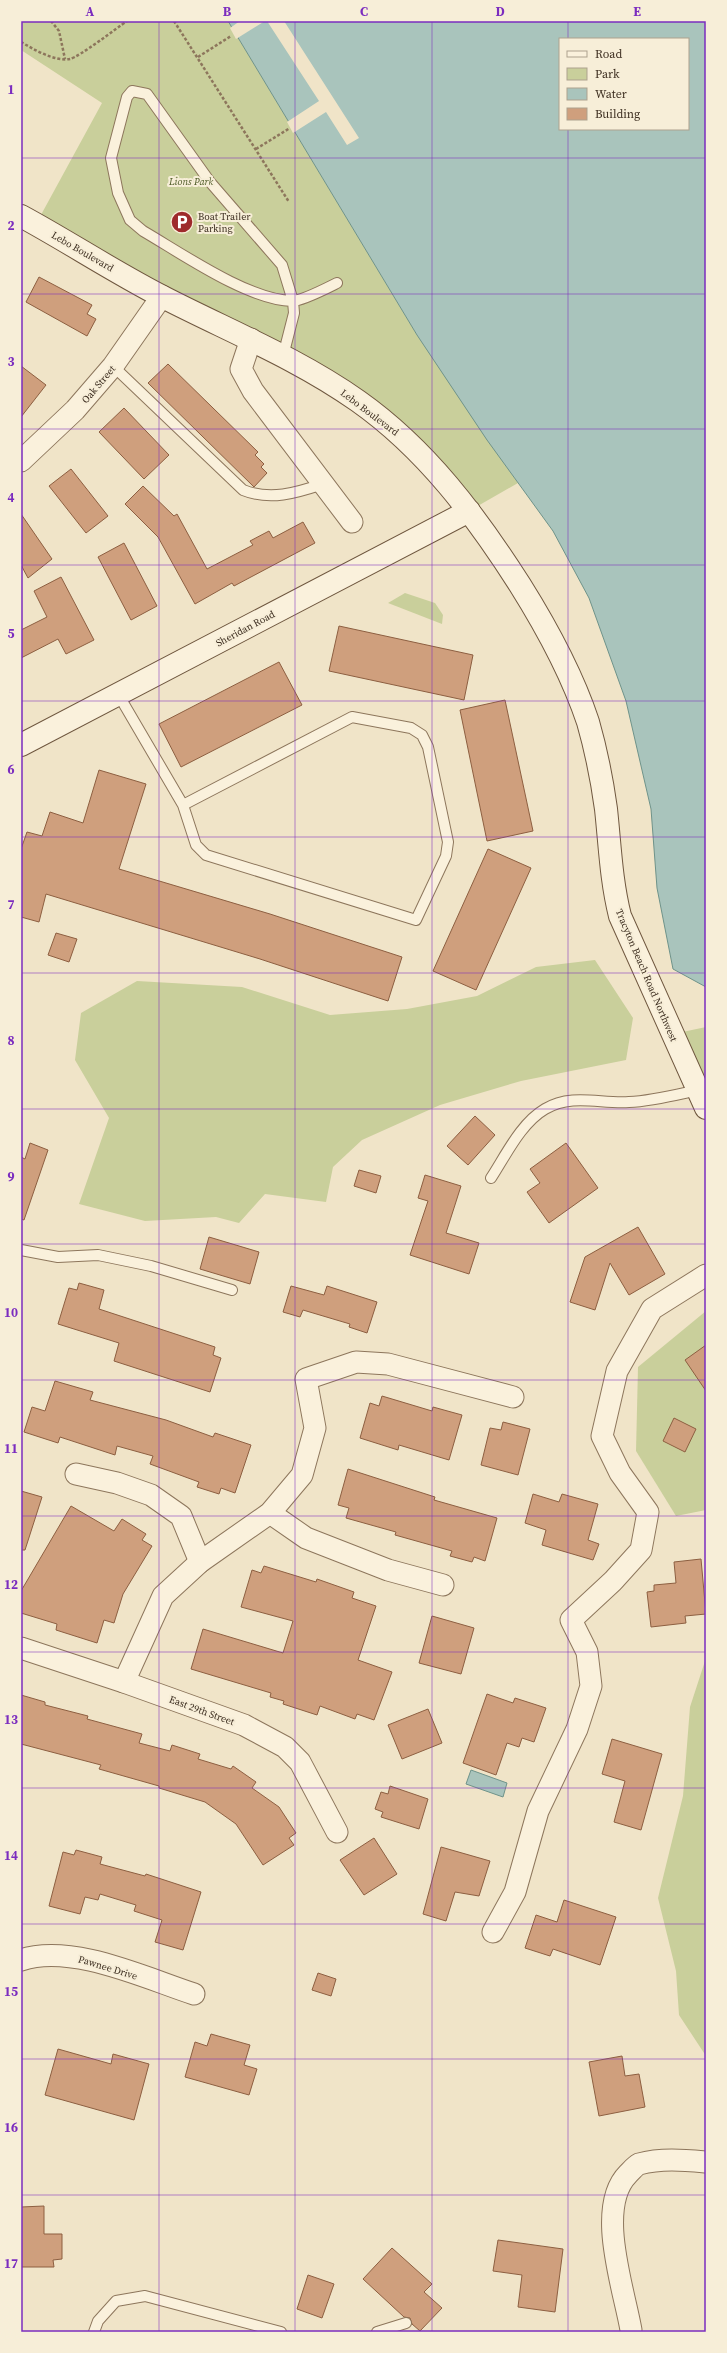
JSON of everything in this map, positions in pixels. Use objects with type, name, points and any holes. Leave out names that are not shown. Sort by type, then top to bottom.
[{"type":"main road","name":"Lebo Boulevard","points":[[21,216],[162,296],[252,339],[348,394],[394,429],[435,469],[468,510]]},
{"type":"main road","name":"Sheridan Road","points":[[21,745],[468,510]]},
{"type":"main road","name":"Tracyton Beach Road Northwest","points":[[468,510],[535,610],[574,685],[588,723],[597,759],[606,809],[613,888],[620,916],[700,1088]]},
{"type":"street","name":"Oak Street","points":[[21,461],[75,410],[113,366],[162,296]]},
{"type":"street","points":[[252,339],[241,369],[253,392],[352,522]]},
{"type":"street","points":[[493,1932],[515,1892],[538,1811],[577,1729],[591,1686],[587,1652],[571,1620],[613,1581],[641,1550],[648,1512],[620,1473],[602,1436],[617,1371],[652,1310],[706,1275]]},
{"type":"street","points":[[124,1682],[163,1596],[200,1562],[270,1513],[302,1475],[315,1428],[306,1379],[356,1362],[388,1364],[513,1397]]},
{"type":"street","points":[[76,1474],[117,1483],[151,1495],[181,1516],[200,1562]]},
{"type":"street","points":[[270,1513],[306,1538],[388,1570],[443,1585]]},
{"type":"street","name":"East 29th Street","points":[[21,1648],[124,1682],[244,1726],[286,1747],[300,1762],[337,1832]]},
{"type":"street","name":"Pawnee Drive","points":[[21,1960],[46,1954],[88,1959],[194,1994]]},
{"type":"street","points":[[631,2330],[616,2264],[613,2239],[612,2208],[621,2181],[638,2165],[667,2159],[706,2162]]},
{"type":"lane","points":[[283,356],[294,314],[293,302],[282,265],[210,182],[147,94],[132,91],[127,97],[111,158],[118,193],[130,220],[143,231],[233,283],[271,298],[293,302],[337,283]]},
{"type":"lane","points":[[113,366],[243,490],[256,495],[280,495],[297,493],[323,484]]},
{"type":"lane","points":[[118,694],[183,805],[196,845],[206,854],[416,920],[446,856],[448,842],[428,748],[422,735],[411,728],[361,717],[352,717],[183,805]]},
{"type":"lane","points":[[491,1178],[531,1120],[545,1109],[562,1102],[590,1099],[628,1102],[700,1088]]},
{"type":"lane","points":[[21,1250],[58,1257],[106,1257],[150,1266],[232,1290]]},
{"type":"lane","points":[[94,2332],[98,2321],[116,2301],[145,2296],[282,2332]]},
{"type":"lane","points":[[377,2332],[406,2323]]},
{"type":"path","points":[[51,21],[59,31],[65,59]]},
{"type":"path","points":[[21,42],[33,49],[58,59],[70,59],[127,21]]},
{"type":"path","points":[[174,21],[289,202]]},
{"type":"path","points":[[198,57],[231,36]]},
{"type":"path","points":[[256,149],[290,128]]},
{"type":"green space","name":"Lions Park","points":[[21,21],[228,21],[417,335],[518,483],[469,511],[394,429],[36,224],[102,103],[21,50]]},
{"type":"green space","points":[[405,593],[435,603],[443,615],[442,624],[388,603]]},
{"type":"green space","points":[[595,960],[633,1018],[626,1060],[521,1081],[440,1105],[362,1140],[333,1167],[326,1202],[265,1194],[239,1223],[216,1217],[145,1221],[79,1204],[109,1118],[75,1060],[81,1013],[137,981],[242,987],[330,1015],[407,1009],[477,996],[536,967]]},
{"type":"green space","points":[[706,1027],[706,1108],[673,1034]]},
{"type":"green space","points":[[706,1311],[706,1510],[676,1516],[636,1451],[638,1367]]},
{"type":"green space","points":[[706,1658],[706,2056],[679,2015],[676,1971],[658,1898],[683,1796],[690,1707]]},
{"type":"water","points":[[228,21],[706,21],[706,987],[673,969],[657,888],[651,809],[626,701],[589,598],[553,531],[487,440],[417,335]]},
{"type":"water","points":[[471,1770],[507,1783],[503,1797],[466,1784]]},
{"type":"pier","points":[[240,21],[265,21],[236,39],[230,28]]},
{"type":"pier","points":[[267,21],[284,21],[359,138],[347,145],[326,112],[293,133],[287,122],[319,101]]},
{"type":"building","points":[[39,277],[92,305],[87,314],[96,319],[87,336],[26,302]]},
{"type":"building","points":[[168,364],[258,452],[255,455],[264,464],[261,467],[267,473],[254,487],[148,383]]},
{"type":"building","points":[[21,366],[46,385],[21,417]]},
{"type":"building","points":[[124,408],[169,455],[144,479],[99,432]]},
{"type":"building","points":[[71,469],[108,516],[86,533],[49,486]]},
{"type":"building","points":[[143,486],[174,516],[177,514],[207,569],[253,545],[250,541],[269,531],[273,538],[303,522],[315,543],[234,586],[232,583],[195,604],[158,537],[125,504]]},
{"type":"building","points":[[21,514],[52,559],[28,578],[21,565]]},
{"type":"building","points":[[124,543],[157,606],[131,620],[98,557]]},
{"type":"building","points":[[61,577],[94,640],[66,654],[58,639],[21,658],[21,630],[47,617],[34,591]]},
{"type":"building","points":[[339,626],[473,655],[464,700],[329,671]]},
{"type":"building","points":[[279,662],[302,705],[181,767],[159,724]]},
{"type":"building","points":[[505,700],[533,831],[487,841],[460,710]]},
{"type":"building","points":[[99,770],[146,784],[119,869],[270,914],[402,957],[388,1001],[260,959],[46,894],[39,922],[21,917],[21,849],[27,832],[42,836],[50,812],[83,823]]},
{"type":"building","points":[[488,849],[531,868],[476,990],[433,971]]},
{"type":"building","points":[[56,933],[77,939],[69,962],[48,955]]},
{"type":"building","points":[[475,1116],[495,1135],[468,1165],[447,1146]]},
{"type":"building","points":[[30,1143],[48,1150],[24,1220],[21,1219],[21,1157],[25,1159]]},
{"type":"building","points":[[566,1143],[598,1188],[549,1223],[527,1192],[540,1183],[530,1169]]},
{"type":"building","points":[[359,1170],[381,1176],[376,1193],[354,1186]]},
{"type":"building","points":[[425,1175],[461,1186],[446,1233],[479,1243],[469,1274],[410,1255],[428,1201],[418,1198]]},
{"type":"building","points":[[638,1227],[665,1274],[629,1295],[610,1263],[595,1310],[570,1302],[585,1257]]},
{"type":"building","points":[[209,1237],[259,1252],[250,1284],[200,1269]]},
{"type":"building","points":[[79,1283],[104,1290],[99,1309],[215,1347],[213,1355],[221,1358],[210,1392],[114,1361],[119,1343],[58,1324],[69,1288],[77,1290]]},
{"type":"building","points":[[291,1286],[324,1295],[327,1286],[377,1302],[367,1333],[349,1327],[350,1324],[303,1310],[300,1317],[283,1312]]},
{"type":"building","points":[[706,1345],[706,1391],[685,1360]]},
{"type":"building","points":[[55,1381],[93,1392],[90,1400],[166,1420],[213,1437],[215,1433],[251,1445],[235,1493],[221,1488],[219,1494],[197,1487],[199,1482],[150,1464],[153,1456],[117,1446],[115,1455],[60,1437],[58,1443],[24,1432],[32,1407],[45,1411]]},
{"type":"building","points":[[382,1396],[432,1411],[433,1407],[462,1415],[449,1460],[399,1445],[398,1450],[360,1438],[370,1403],[379,1406]]},
{"type":"building","points":[[674,1418],[696,1429],[685,1452],[663,1441]]},
{"type":"building","points":[[503,1422],[530,1429],[518,1475],[481,1465],[490,1428],[501,1430]]},
{"type":"building","points":[[348,1469],[435,1497],[434,1500],[497,1518],[485,1561],[474,1557],[472,1562],[450,1556],[452,1551],[395,1535],[396,1532],[346,1518],[349,1508],[338,1505]]},
{"type":"building","points":[[21,1491],[42,1497],[25,1550],[21,1550]]},
{"type":"building","points":[[533,1494],[559,1502],[562,1494],[598,1504],[588,1540],[599,1544],[593,1560],[542,1545],[546,1530],[525,1523]]},
{"type":"building","points":[[71,1506],[114,1531],[122,1519],[146,1534],[142,1540],[152,1546],[123,1594],[114,1623],[104,1620],[97,1643],[56,1630],[57,1624],[21,1613],[21,1591]]},
{"type":"building","points":[[701,1559],[706,1614],[685,1616],[686,1623],[651,1627],[647,1592],[654,1591],[654,1585],[676,1583],[674,1562]]},
{"type":"building","points":[[264,1566],[316,1582],[317,1579],[354,1592],[352,1598],[376,1606],[358,1660],[392,1672],[374,1720],[357,1714],[355,1719],[320,1706],[317,1715],[283,1704],[284,1701],[270,1697],[271,1693],[191,1669],[203,1629],[283,1653],[293,1621],[241,1607],[252,1570],[261,1573]]},
{"type":"building","points":[[432,1616],[474,1628],[461,1674],[419,1663]]},
{"type":"building","points":[[487,1694],[513,1703],[515,1698],[546,1708],[534,1742],[522,1738],[519,1747],[507,1743],[496,1775],[463,1763]]},
{"type":"building","points":[[21,1695],[45,1702],[45,1705],[88,1716],[87,1719],[142,1734],[139,1743],[170,1751],[172,1745],[200,1754],[198,1759],[231,1769],[233,1766],[256,1782],[252,1788],[279,1807],[296,1833],[289,1838],[294,1845],[263,1865],[236,1824],[205,1802],[159,1788],[159,1786],[99,1769],[101,1765],[21,1744]]},
{"type":"building","points":[[428,1709],[442,1743],[402,1759],[388,1725]]},
{"type":"building","points":[[612,1739],[662,1754],[641,1830],[614,1822],[625,1781],[602,1774]]},
{"type":"building","points":[[390,1786],[428,1799],[419,1829],[381,1817],[383,1812],[375,1809],[381,1792],[388,1794]]},
{"type":"building","points":[[374,1838],[397,1874],[364,1895],[340,1860]]},
{"type":"building","points":[[441,1847],[490,1861],[479,1896],[455,1892],[446,1921],[423,1914]]},
{"type":"building","points":[[76,1850],[102,1857],[100,1864],[145,1876],[146,1874],[201,1892],[183,1950],[155,1942],[162,1920],[134,1911],[136,1905],[100,1894],[98,1900],[85,1897],[80,1914],[49,1906],[63,1852],[74,1855]]},
{"type":"building","points":[[564,1900],[616,1917],[600,1965],[553,1949],[550,1956],[525,1948],[536,1915],[557,1922]]},
{"type":"building","points":[[318,1973],[336,1979],[331,1996],[312,1990]]},
{"type":"building","points":[[211,2034],[250,2045],[244,2065],[257,2069],[249,2095],[185,2077],[195,2042],[207,2046]]},
{"type":"building","points":[[58,2049],[111,2064],[113,2054],[149,2064],[134,2120],[45,2095]]},
{"type":"building","points":[[622,2056],[625,2076],[639,2074],[645,2107],[599,2116],[589,2062]]},
{"type":"building","points":[[44,2206],[44,2234],[62,2234],[62,2259],[53,2260],[54,2267],[21,2267],[21,2207]]},
{"type":"building","points":[[498,2240],[563,2249],[555,2312],[518,2307],[522,2275],[493,2271]]},
{"type":"building","points":[[392,2248],[432,2284],[424,2292],[442,2308],[420,2331],[412,2324],[410,2318],[404,2317],[363,2279]]},
{"type":"building","points":[[308,2275],[334,2284],[322,2318],[297,2309]]},
{"type":"place","name":"Boat Trailer Parking","points":[[182,222]]}]
